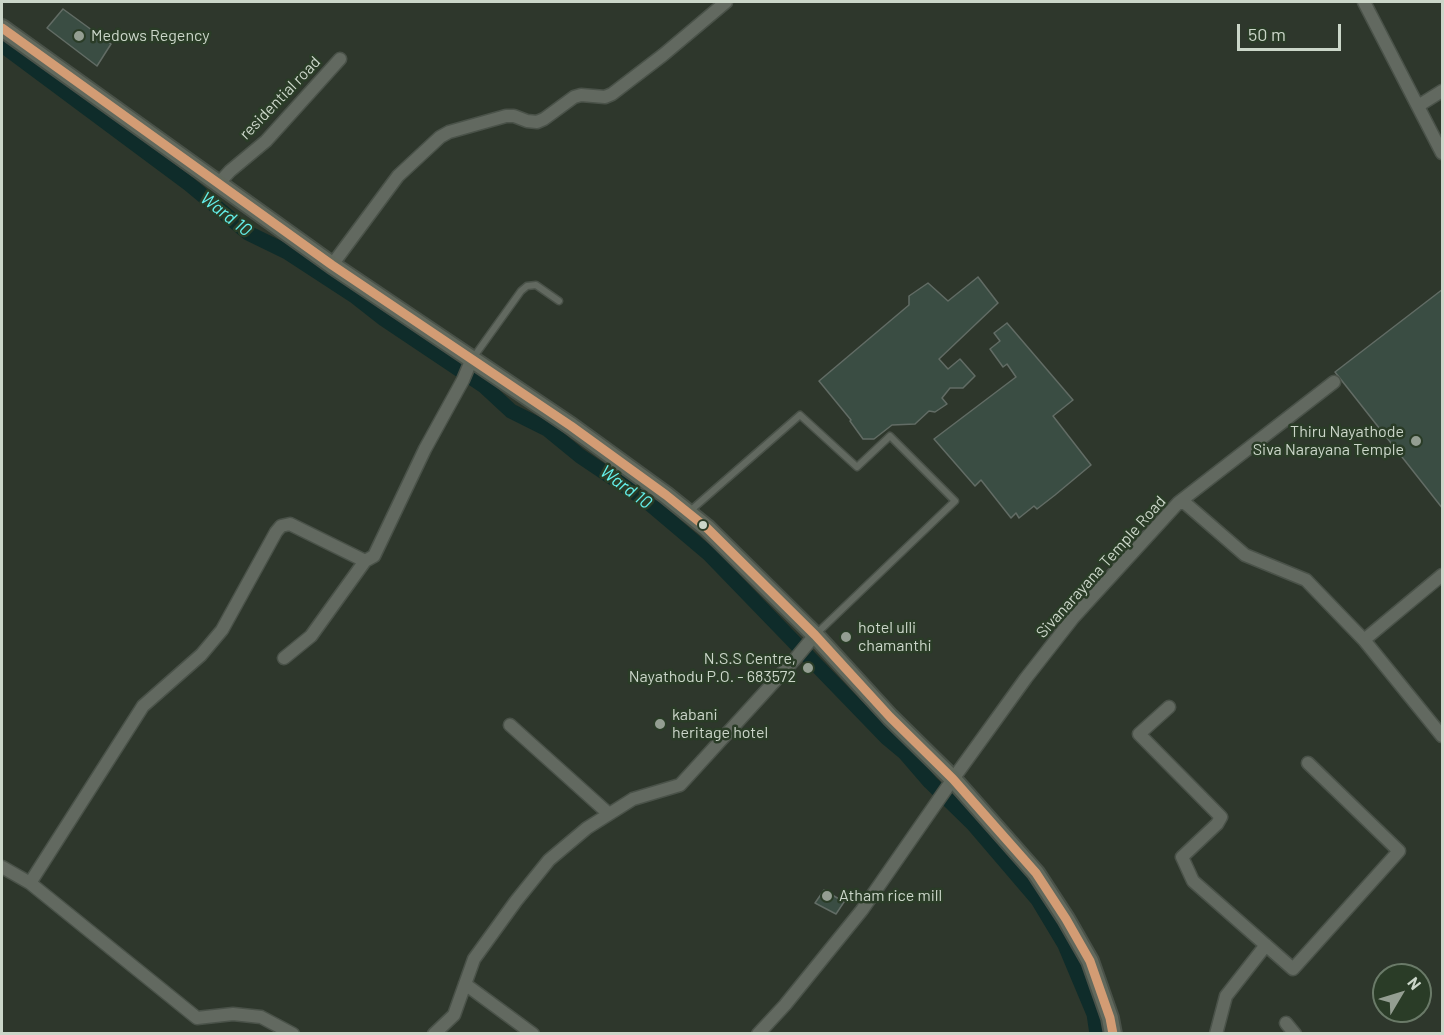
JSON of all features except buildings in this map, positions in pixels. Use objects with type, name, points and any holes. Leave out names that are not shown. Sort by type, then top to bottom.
[{"type":"main road","points":[[2,28],[332,265],[571,426],[707,528],[890,717],[1036,873],[1066,918],[1090,961],[1110,1018],[1113,1034]]},
{"type":"street","points":[[332,265],[398,176],[440,137],[448,132],[506,116],[537,122],[544,120],[574,97],[581,95],[605,97],[612,94],[726,2]]},
{"type":"street","points":[[1364,2],[1443,153]]},
{"type":"street","name":"residential road","points":[[218,184],[266,141],[340,59]]},
{"type":"street","points":[[1418,106],[1443,91]]},
{"type":"street","points":[[284,658],[311,636],[365,561],[374,556],[471,360]]},
{"type":"street","points":[[1178,503],[1334,382]]},
{"type":"street","name":"Sivanarayana Temple Road","points":[[758,1034],[785,1005],[862,910],[1026,678],[1073,618],[1178,503],[1185,503],[1245,555],[1306,580],[1364,640],[1443,736]]},
{"type":"street","points":[[30,882],[143,706],[201,655],[222,630],[281,526],[290,524],[365,561]]},
{"type":"street","points":[[1364,640],[1443,575]]},
{"type":"street","points":[[434,1034],[454,1016],[474,958],[549,860],[587,828],[633,799],[680,785],[813,637]]},
{"type":"street","points":[[1169,707],[1139,734],[1221,817],[1217,824],[1182,857],[1193,881],[1293,969],[1399,851],[1308,763]]},
{"type":"street","points":[[510,725],[609,814]]},
{"type":"street","points":[[2,867],[30,882],[197,1018],[233,1014],[261,1017],[293,1034]]},
{"type":"street","points":[[1216,1034],[1226,996],[1266,945]]},
{"type":"street","points":[[465,984],[533,1034]]},
{"type":"street","points":[[1286,1023],[1295,1034]]},
{"type":"lane","points":[[471,360],[527,286],[536,285],[559,301]]},
{"type":"lane","points":[[688,513],[800,415],[857,466],[890,436],[955,501],[813,637]]},
{"type":"waterway","name":"Ward 10","points":[[2,45],[189,184],[248,233],[287,252],[356,297],[384,319],[484,386],[511,411],[547,429],[580,456],[644,499],[709,554],[973,824],[1038,900],[1065,945],[1094,1014],[1097,1034]]},
{"type":"transit line","points":[[2,28],[332,265],[571,426],[707,528],[815,635],[890,717],[953,779],[1036,873],[1090,961],[1110,1018],[1113,1034]]},
{"type":"place","name":"Medows Regency","points":[[79,36]]},
{"type":"place","name":"Thiru Nayathode Siva Narayana Temple","points":[[1416,441]]},
{"type":"place","name":"hotel ulli chamanthi","points":[[846,637]]},
{"type":"place","name":"N.S.S Centre, Nayathodu P.O. - 683572","points":[[808,668]]},
{"type":"place","name":"kabani heritage hotel","points":[[660,724]]},
{"type":"place","name":"Atham rice mill","points":[[827,896]]}]
